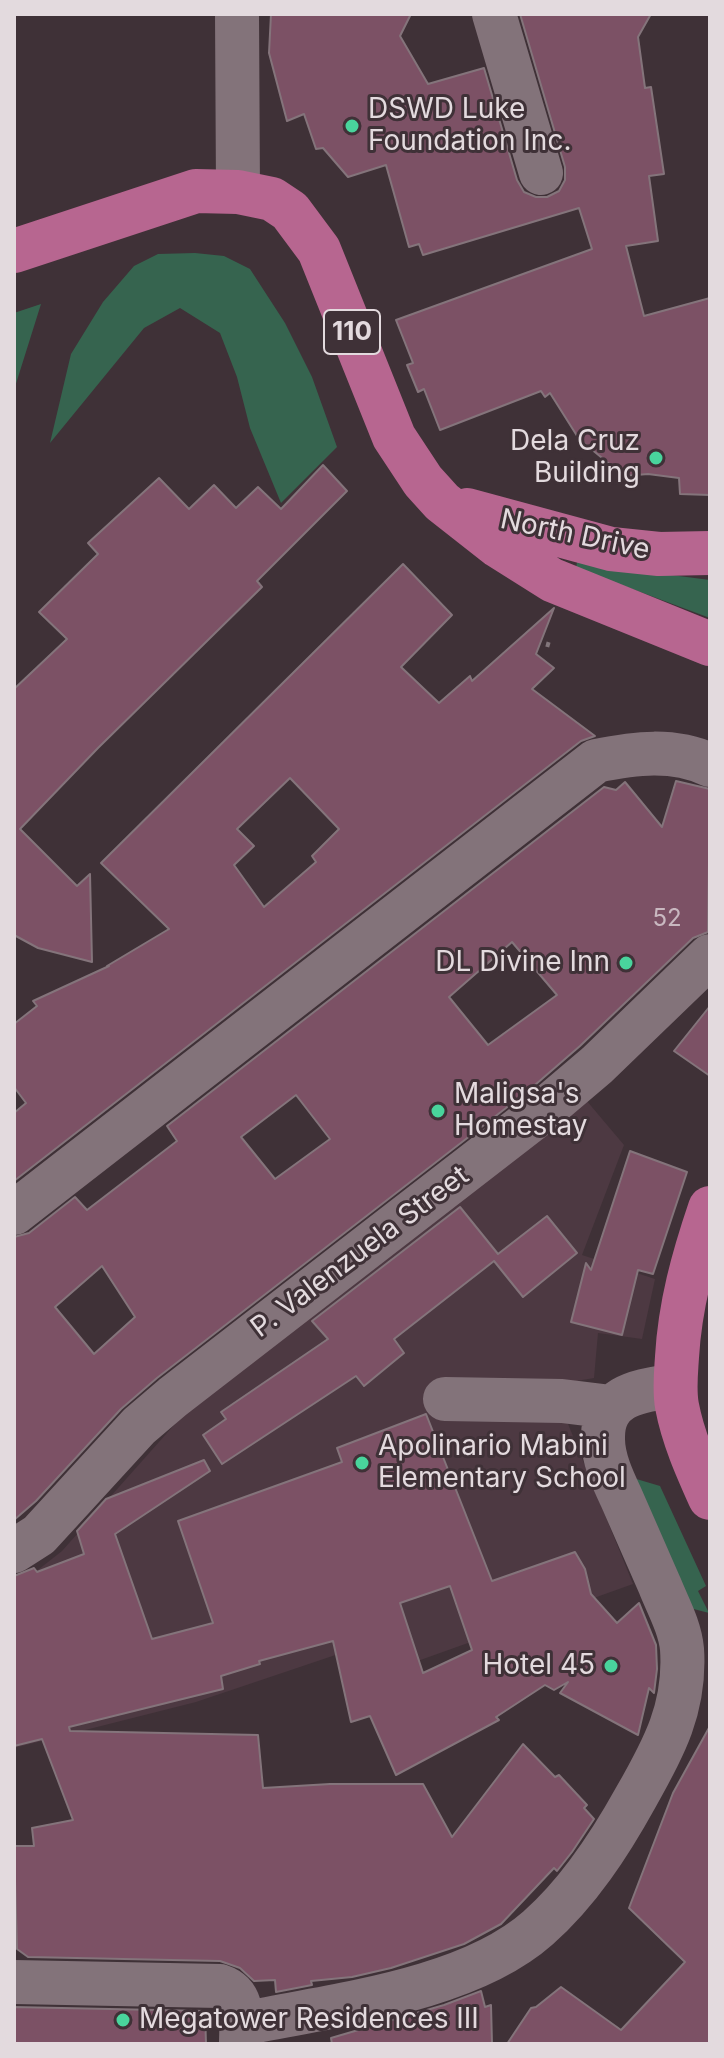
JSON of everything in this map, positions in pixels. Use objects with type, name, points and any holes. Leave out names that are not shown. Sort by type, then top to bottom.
[{"type":"main road","name":"110","points":[[14,251],[196,191],[238,192],[272,199],[290,211],[319,250],[394,437],[423,481],[442,502],[498,546],[552,580],[710,644]]},
{"type":"main road","name":"North Drive","points":[[442,502],[551,534],[623,550],[659,554],[710,553]]},
{"type":"main road","points":[[551,534],[542,539],[535,555],[538,564],[552,580]]},
{"type":"main road","points":[[710,1208],[679,1320],[675,1385],[677,1406],[691,1456],[710,1498]]},
{"type":"street","points":[[237,14],[238,192]]},
{"type":"street","points":[[494,14],[541,173]]},
{"type":"street","points":[[14,1213],[596,761],[655,753],[679,755],[710,765]]},
{"type":"street","name":"P. Valenzuela Street","points":[[14,1551],[39,1535],[139,1426],[544,1110],[597,1065],[710,956]]},
{"type":"street","points":[[14,1982],[220,1986],[229,1989],[240,2002],[241,2034],[445,1978],[510,1948],[537,1929],[582,1881],[623,1820],[668,1741],[681,1689],[682,1647],[674,1619],[610,1473],[603,1440],[611,1407],[619,1399],[644,1390],[675,1385]]},
{"type":"street","points":[[445,1399],[562,1401],[611,1407]]},
{"type":"shaded area","name":"Apolinario Mabini Elementary School","points":[[586,1100],[624,1145],[582,1255],[655,1279],[642,1339],[598,1333],[594,1378],[559,1384],[564,1414],[633,1584],[412,1663],[383,1639],[196,1702],[14,1748],[14,1578],[34,1573],[62,1551],[183,1415]]},
{"type":"green space","points":[[158,254],[224,256],[250,269],[285,323],[312,377],[337,447],[281,503],[250,428],[237,377],[220,333],[180,308],[144,328],[50,443],[71,354],[103,302],[134,266]]},
{"type":"green space","points":[[41,304],[14,390],[14,313]]},
{"type":"green space","points":[[578,557],[609,567],[710,580],[710,618],[576,568]]},
{"type":"green space","points":[[633,1478],[660,1486],[706,1586],[698,1591],[709,1613],[686,1607]]},
{"type":"building","points":[[271,14],[411,14],[400,36],[428,84],[484,68],[517,180],[524,192],[547,197],[559,191],[565,180],[565,167],[520,14],[651,14],[638,37],[645,88],[651,87],[664,174],[649,176],[658,241],[626,246],[644,316],[710,298],[710,495],[680,494],[679,478],[648,474],[624,476],[579,439],[550,393],[545,397],[541,391],[440,430],[424,389],[418,392],[407,365],[413,363],[396,320],[592,249],[579,208],[423,255],[419,244],[409,247],[386,165],[348,177],[323,148],[316,149],[304,114],[287,121],[269,53]]},
{"type":"building","points":[[323,465],[347,491],[257,581],[262,587],[20,829],[77,886],[90,874],[92,962],[38,948],[14,935],[14,689],[67,639],[39,612],[98,554],[88,543],[159,478],[189,509],[214,485],[236,508],[258,487],[281,509]]},
{"type":"building","points":[[403,564],[452,615],[401,667],[439,703],[470,676],[472,681],[554,608],[536,654],[554,668],[532,689],[595,736],[581,741],[14,1181],[14,1113],[26,1103],[14,1087],[14,1024],[37,1006],[33,1001],[109,966],[169,929],[101,863]],"holes":[[[290,778],[339,829],[312,856],[316,862],[264,907],[234,865],[254,846],[237,829]]]},
{"type":"building","points":[[676,781],[710,789],[708,932],[693,938],[528,1091],[157,1378],[121,1409],[36,1501],[14,1520],[14,1237],[29,1233],[75,1197],[87,1210],[177,1141],[167,1126],[604,787],[616,790],[625,782],[662,827]],"holes":[[[512,942],[557,995],[488,1045],[449,997]],[[296,1095],[330,1139],[275,1179],[241,1137]],[[102,1266],[135,1317],[94,1354],[55,1307]]]},
{"type":"building","points":[[710,1006],[710,1076],[674,1051]]},
{"type":"building","points":[[630,1151],[687,1172],[653,1274],[638,1270],[622,1335],[571,1322],[586,1263],[591,1270]]},
{"type":"building","points":[[460,1207],[498,1254],[547,1216],[577,1253],[523,1297],[494,1261],[394,1339],[404,1353],[364,1386],[356,1376],[222,1464],[203,1435],[226,1419],[221,1412],[328,1339],[312,1321]]},
{"type":"building","points":[[426,1414],[492,1581],[575,1552],[585,1569],[591,1594],[617,1623],[639,1603],[656,1645],[657,1669],[654,1693],[649,1688],[638,1735],[560,1693],[568,1682],[554,1690],[545,1685],[496,1717],[499,1720],[396,1775],[370,1716],[351,1722],[333,1641],[259,1661],[260,1664],[221,1676],[223,1689],[69,1727],[70,1731],[258,1735],[263,1788],[423,1784],[452,1837],[523,1744],[555,1777],[559,1775],[587,1805],[584,1808],[594,1819],[557,1871],[554,1868],[501,1924],[464,1944],[391,1968],[352,1977],[311,1981],[312,1985],[276,1992],[275,1980],[254,1981],[240,1968],[220,1961],[28,1957],[17,1949],[14,1846],[34,1846],[32,1828],[73,1820],[42,1739],[14,1746],[14,1576],[34,1568],[37,1572],[84,1554],[77,1531],[106,1499],[204,1460],[210,1471],[115,1534],[152,1639],[213,1623],[178,1521],[342,1462],[337,1448]],"holes":[[[450,1586],[472,1650],[423,1673],[400,1603]]]},
{"type":"building","points":[[710,1726],[710,2044],[507,2044],[531,2008],[561,1987],[621,2030],[685,1962],[629,1908],[673,1793]]},
{"type":"building","points":[[481,1991],[485,2007],[491,2005],[492,2044],[332,2044],[331,2038]]},
{"type":"building","name":"Megatower Residences III","points":[[14,2007],[205,2011],[206,2044],[14,2044]]},
{"type":"place","name":"DSWD Luke Foundation Inc.","points":[[352,126]]},
{"type":"place","name":"Dela Cruz Building","points":[[656,458]]},
{"type":"place","name":"DL Divine Inn","points":[[626,963]]},
{"type":"place","name":"Maligsa's Homestay","points":[[438,1111]]},
{"type":"place","name":"Apolinario Mabini Elementary School","points":[[362,1463]]},
{"type":"place","name":"Hotel 45","points":[[611,1666]]},
{"type":"place","name":"Megatower Residences III","points":[[123,2020]]}]
